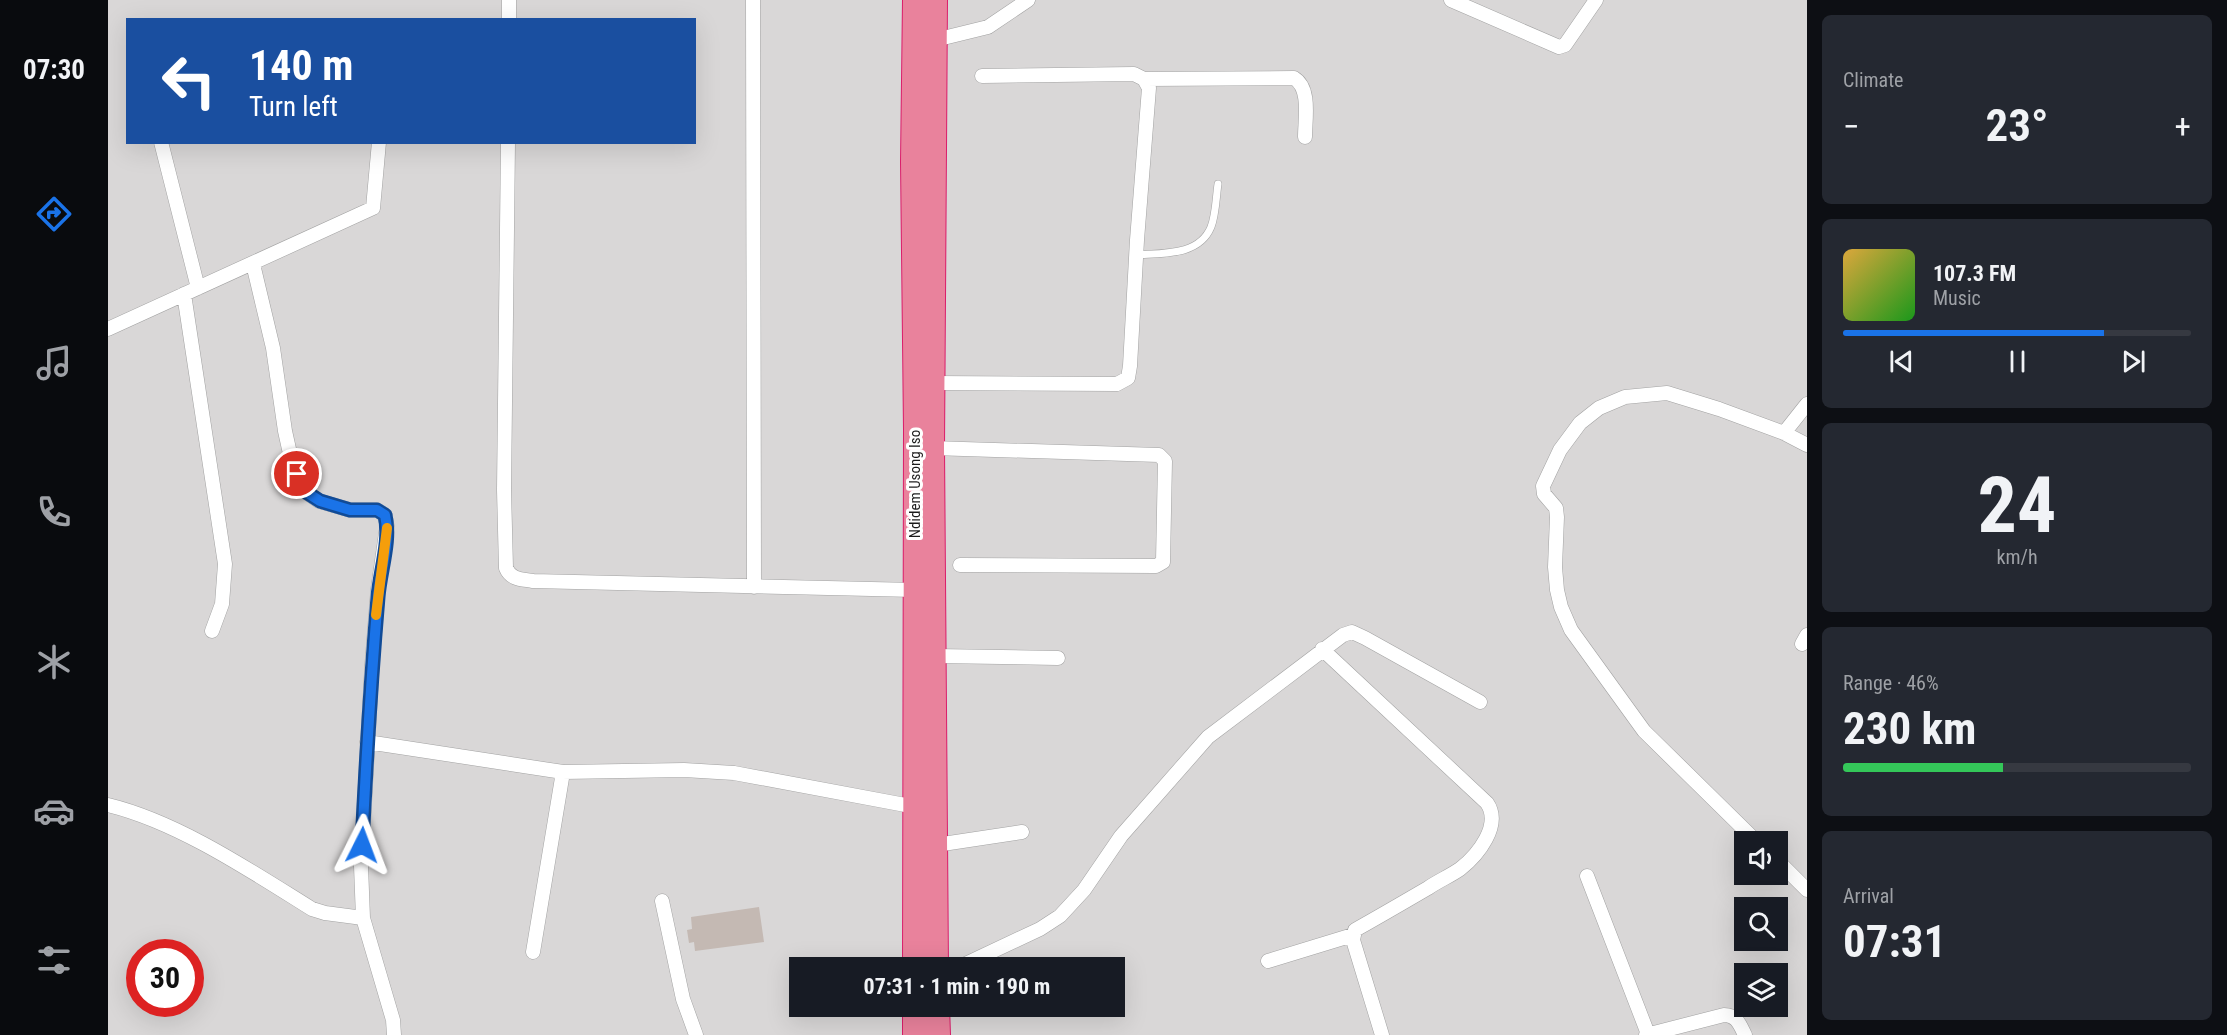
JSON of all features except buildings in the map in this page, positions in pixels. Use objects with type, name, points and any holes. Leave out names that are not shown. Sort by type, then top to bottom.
[{"type":"highway","name":"Ndidem Usong Iso","points":[[915,0],[913,162],[915,957]]},
{"type":"highway","name":"Ndidem Usong Iso","points":[[935,0],[932,448],[936,957]]},
{"type":"highway","points":[[915,1017],[915,1035]]},
{"type":"highway","points":[[937,1017],[938,1035]]},
{"type":"street","points":[[509,0],[509,18]]},
{"type":"street","points":[[753,0],[754,587]]},
{"type":"street","points":[[934,40],[988,27],[1028,0]]},
{"type":"street","points":[[1451,0],[1479,5],[1558,47],[1565,45],[1596,0]]},
{"type":"street","points":[[982,76],[1134,74],[1144,79],[1294,78],[1300,81],[1305,89],[1305,137]]},
{"type":"street","points":[[933,383],[1117,384],[1128,378],[1149,88],[1144,79]]},
{"type":"street","points":[[162,144],[198,288]]},
{"type":"street","points":[[108,329],[373,208],[379,144]]},
{"type":"street","points":[[508,144],[504,490],[508,573],[514,578],[533,580],[915,590]]},
{"type":"street","points":[[253,264],[273,348],[285,431],[291,458],[303,490],[320,501],[350,510],[377,510],[385,515],[387,526],[378,589],[361,866],[363,918],[393,1020],[394,1035]]},
{"type":"street","points":[[184,294],[225,564],[222,604],[212,631]]},
{"type":"street","points":[[1746,831],[1644,731],[1571,630],[1561,607],[1557,590],[1556,508],[1544,494],[1543,486],[1560,450],[1580,423],[1599,408],[1626,397],[1667,393],[1719,409],[1807,444]]},
{"type":"street","points":[[1784,433],[1807,404]]},
{"type":"street","points":[[932,448],[1159,455],[1165,461],[1163,562],[1156,566],[960,566]]},
{"type":"street","points":[[980,957],[1040,929],[1060,916],[1084,890],[1121,836],[1208,737],[1343,634],[1352,632],[1480,702]]},
{"type":"street","points":[[1322,649],[1487,803],[1492,811],[1493,821],[1486,838],[1460,869],[1355,930],[1353,935],[1382,1035]]},
{"type":"street","points":[[935,656],[1058,658]]},
{"type":"street","points":[[367,742],[563,772],[684,770],[734,773],[916,807]]},
{"type":"street","points":[[533,952],[563,772]]},
{"type":"street","points":[[108,805],[134,811],[219,852],[312,909],[363,918]]},
{"type":"street","points":[[936,844],[1022,832]]},
{"type":"street","points":[[1788,871],[1807,890]]},
{"type":"street","points":[[1587,876],[1647,1035],[1724,1015],[1731,1015],[1737,1019],[1745,1035]]},
{"type":"street","points":[[662,901],[683,999],[696,1035]]},
{"type":"street","points":[[1269,961],[1353,935]]},
{"type":"lane","points":[[1136,255],[1185,251],[1203,241],[1212,225],[1218,184]]},
{"type":"shaded area","points":[[108,0],[1807,0],[1807,1035],[108,1035]]},
{"type":"slow traffic","points":[[376,615],[387,528]]},
{"type":"route","points":[[297,474],[303,490],[320,501],[350,510],[377,510],[385,515],[387,526],[378,589],[372,665],[362,845]]}]
